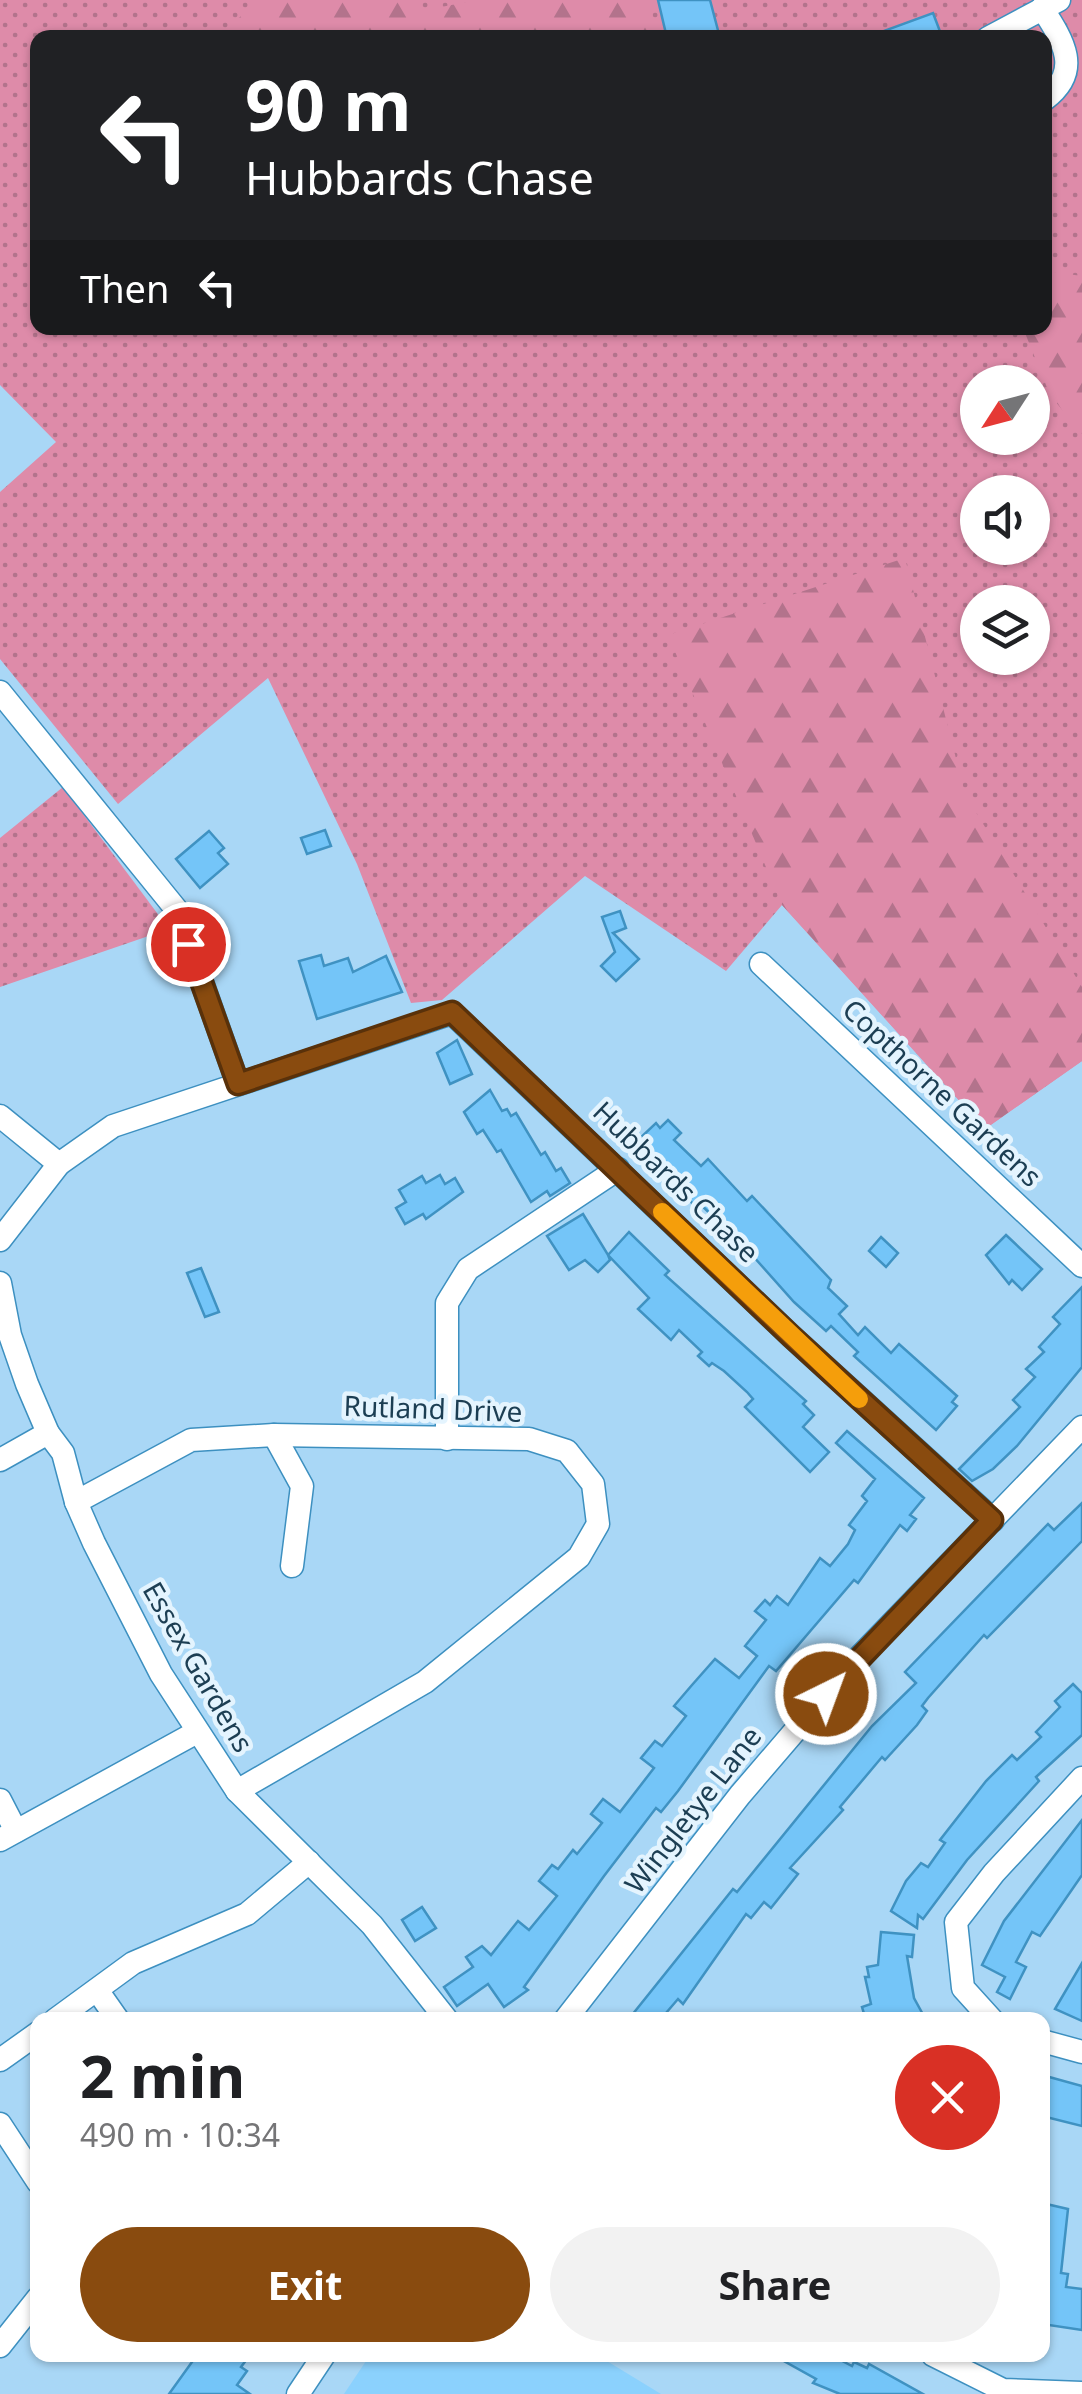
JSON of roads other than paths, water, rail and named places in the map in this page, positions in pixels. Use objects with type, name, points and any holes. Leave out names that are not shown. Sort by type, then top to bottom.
[{"type":"street","points":[[1003,30],[1050,4],[1070,70],[1065,83],[1052,93]]},
{"type":"street","points":[[0,692],[168,896],[238,1084]]},
{"type":"street","name":"Copthorne Gardens","points":[[761,964],[1082,1266]]},
{"type":"street","name":"Hubbards Chase","points":[[59,1164],[113,1126],[452,1012],[992,1520]]},
{"type":"street","points":[[0,1116],[59,1164],[0,1240]]},
{"type":"street","points":[[448,1439],[447,1304],[454,1285],[468,1269],[618,1169]]},
{"type":"street","name":"Essex Gardens","points":[[1,1290],[10,1335],[48,1433],[63,1453],[76,1502],[161,1674],[196,1732],[236,1791],[372,1925],[441,2012]]},
{"type":"street","points":[[0,1460],[48,1433]]},
{"type":"street","points":[[274,1435],[302,1486],[292,1566]]},
{"type":"street","name":"Rutland Drive","points":[[76,1502],[190,1440],[274,1435],[528,1440],[567,1451],[593,1484],[598,1524],[580,1557],[425,1682],[236,1791]]},
{"type":"street","name":"Wingletye Lane","points":[[571,2012],[752,1781],[848,1669],[992,1520],[1077,1440]]},
{"type":"street","points":[[0,1800],[8,1836],[196,1732]]},
{"type":"street","points":[[984,2012],[962,1988],[956,1922],[994,1873],[1081,1781]]},
{"type":"street","points":[[66,2012],[133,1964],[247,1914],[309,1862]]},
{"type":"street","points":[[97,1990],[112,2012]]},
{"type":"street","points":[[0,2060],[30,2039]]},
{"type":"street","points":[[1050,2042],[1082,2052]]},
{"type":"street","points":[[0,2124],[30,2170]]},
{"type":"street","points":[[0,2346],[30,2308]]},
{"type":"street","points":[[298,2394],[319,2362]]},
{"type":"street","points":[[947,2362],[1002,2390],[1082,2393]]}]
